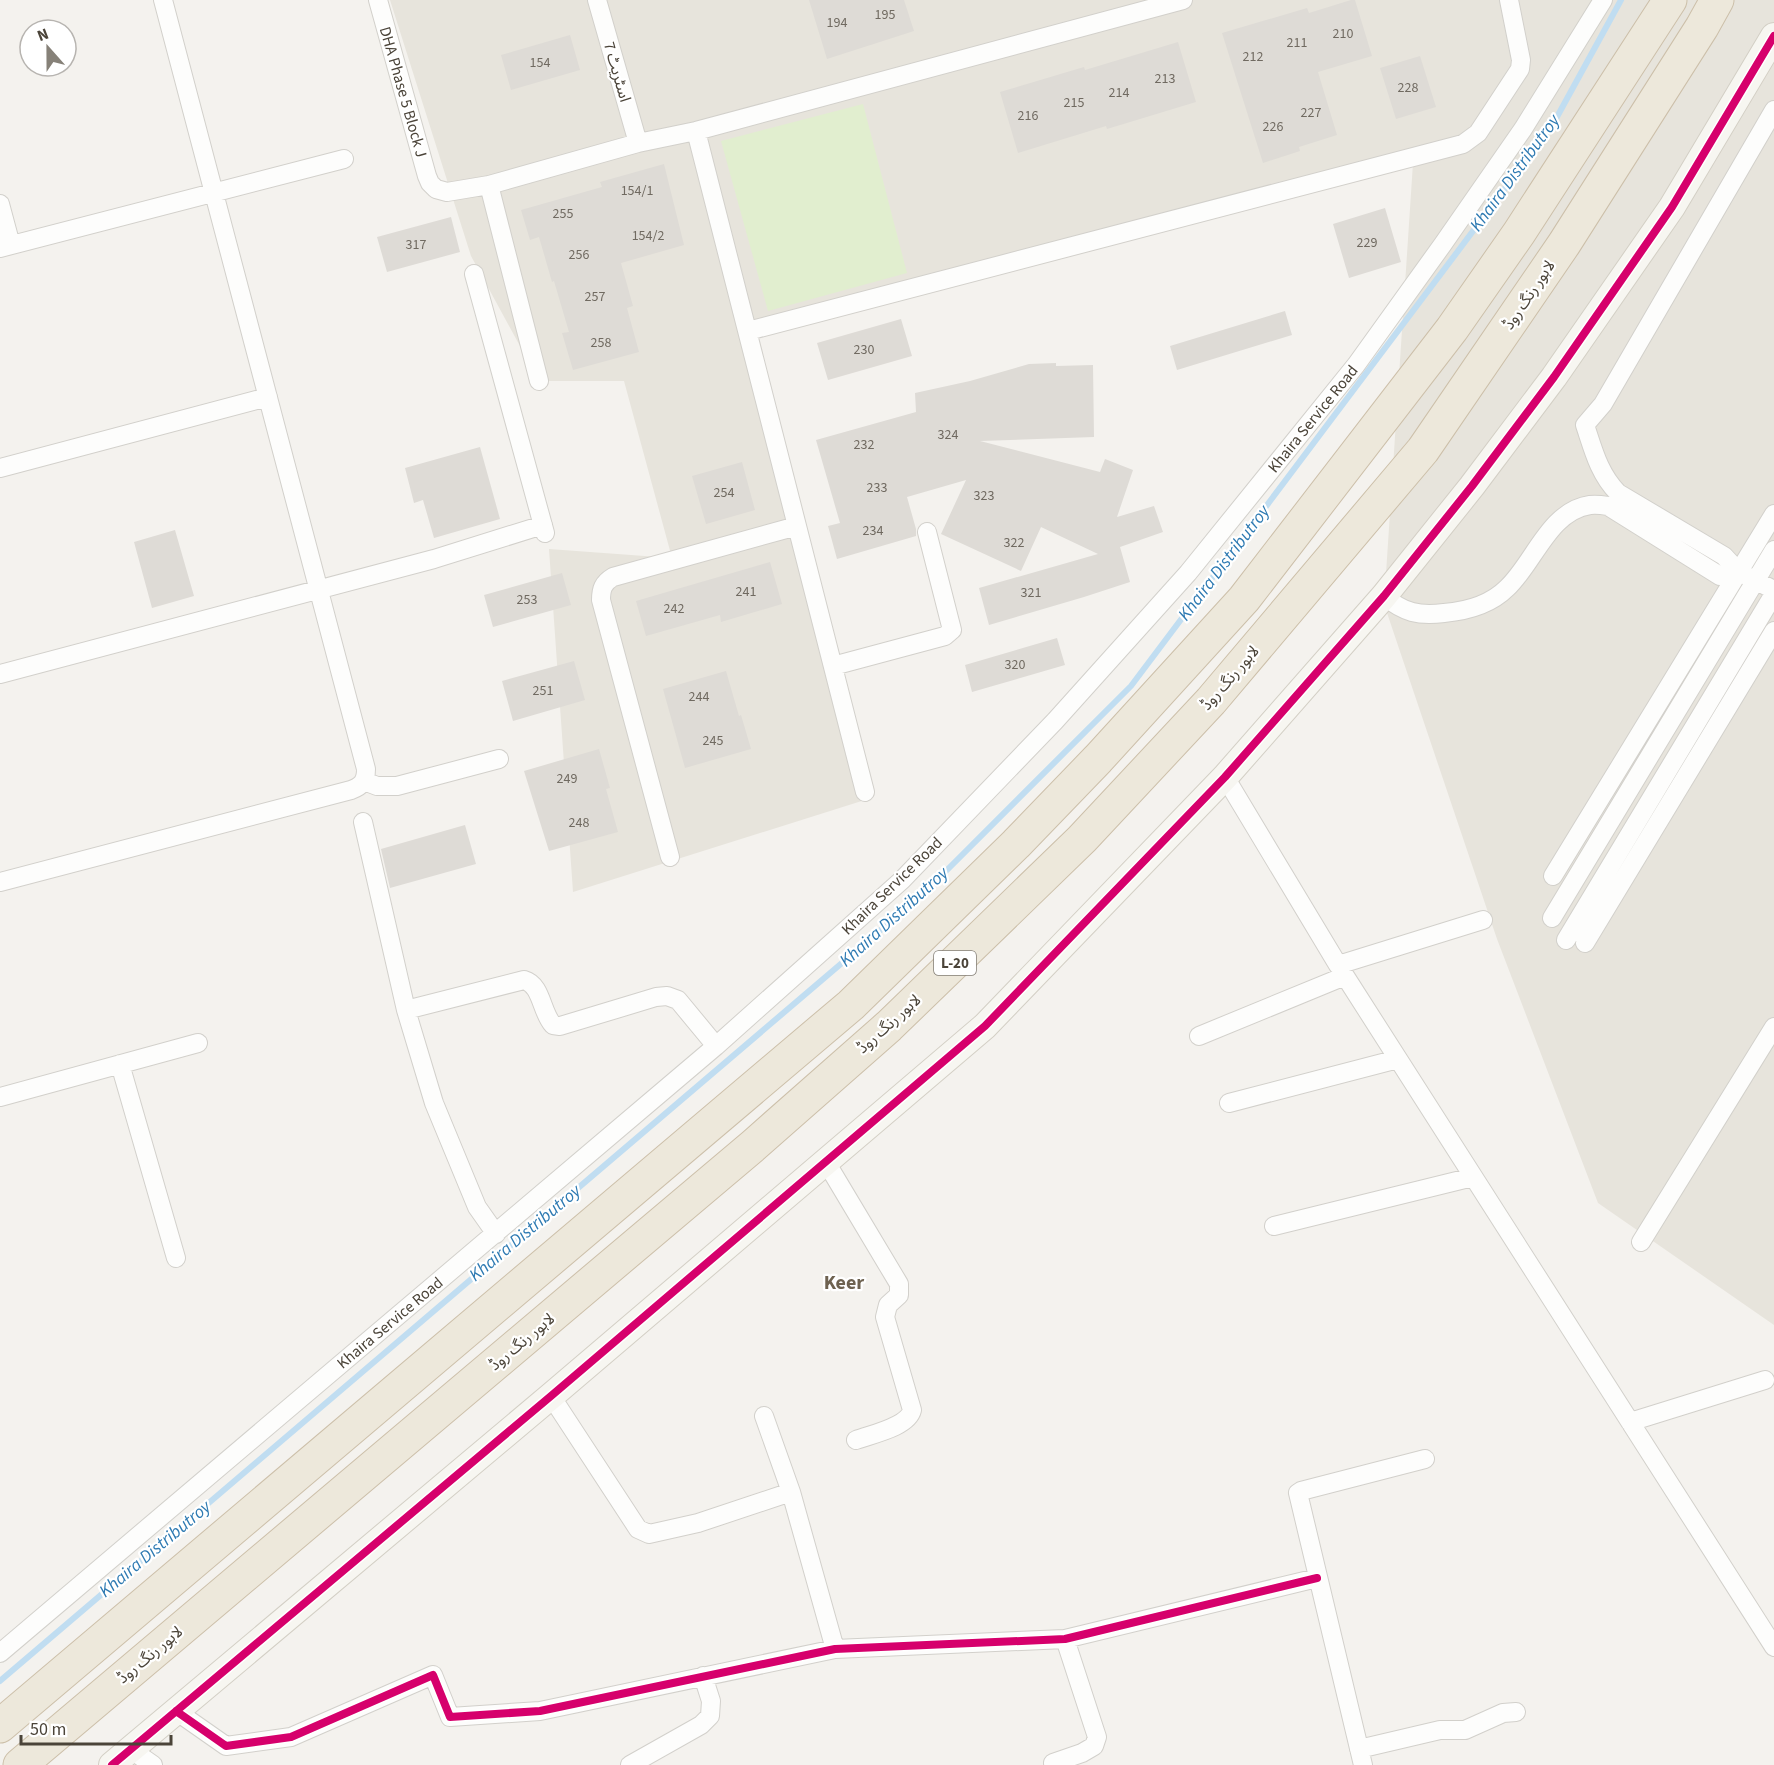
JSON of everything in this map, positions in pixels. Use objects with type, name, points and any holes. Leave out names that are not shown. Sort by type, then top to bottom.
[{"type":"highway","name":"L-20","points":[[0,1726],[851,1005],[1016,844],[1098,759],[1244,599],[1438,348],[1519,233],[1670,0]]},
{"type":"highway","name":"لاہور رنگ روڈ","points":[[20,1765],[754,1145],[889,1026],[1082,839],[1211,701],[1423,450],[1564,244],[1717,0]]},
{"type":"street","points":[[0,882],[351,790],[364,781],[366,769],[163,0]]},
{"type":"street","name":"DHA Phase 5 Block J","points":[[378,0],[430,183],[436,189],[447,192],[489,185]]},
{"type":"street","name":"اسٹریٹ 7","points":[[597,0],[638,143]]},
{"type":"street","points":[[539,381],[489,185],[638,143],[696,131],[1183,0]]},
{"type":"street","points":[[748,331],[1463,144],[1478,134],[1520,69],[1521,60],[1509,0]]},
{"type":"street","name":"Khaira Service Road","points":[[0,1653],[716,1046],[902,880],[1055,721],[1188,573],[1356,365],[1523,129],[1604,0]]},
{"type":"street","points":[[121,1757],[551,1396],[985,1026],[1225,777],[1384,596],[1466,494],[1554,377],[1672,207],[1774,36]]},
{"type":"street","points":[[1566,940],[1774,592],[1739,573],[1724,556],[1618,493],[1607,482],[1598,465],[1585,425],[1604,404],[1774,110]]},
{"type":"street","points":[[696,131],[865,792]]},
{"type":"street","points":[[0,204],[6,246],[344,159]]},
{"type":"street","points":[[0,674],[544,529],[474,274]]},
{"type":"street","points":[[0,468],[268,397]]},
{"type":"street","points":[[1384,596],[1397,608],[1411,613],[1432,615],[1479,607],[1508,588],[1559,520],[1574,509],[1591,505],[1608,506],[1720,576],[1739,573]]},
{"type":"street","points":[[1553,876],[1774,514]]},
{"type":"street","points":[[670,857],[601,600],[603,585],[613,577],[797,526]]},
{"type":"street","points":[[833,666],[945,636],[952,630],[927,531]]},
{"type":"street","points":[[1552,918],[1774,550]]},
{"type":"street","points":[[1585,943],[1774,631]]},
{"type":"street","points":[[364,781],[377,786],[397,786],[498,759]]},
{"type":"street","points":[[1225,777],[1341,971],[1774,1647]]},
{"type":"street","points":[[363,822],[406,1010],[434,1103],[477,1207],[496,1234]]},
{"type":"street","points":[[1199,1036],[1341,971],[1482,920]]},
{"type":"street","points":[[406,1010],[524,980],[531,982],[536,988],[552,1025],[560,1026],[656,997],[667,996],[678,1000],[716,1046]]},
{"type":"street","points":[[1641,1242],[1774,1027]]},
{"type":"street","points":[[0,1097],[198,1043]]},
{"type":"street","points":[[1229,1103],[1398,1059]]},
{"type":"street","points":[[120,1064],[176,1258]]},
{"type":"street","points":[[826,1162],[899,1284],[899,1295],[888,1305],[885,1317],[912,1410],[910,1417],[903,1423],[856,1440]]},
{"type":"street","points":[[1274,1226],[1473,1177]]},
{"type":"street","points":[[1630,1422],[1765,1380]]},
{"type":"street","points":[[551,1396],[638,1529],[649,1534],[698,1523],[791,1492]]},
{"type":"street","points":[[764,1416],[791,1492],[835,1649]]},
{"type":"street","points":[[1425,1459],[1298,1493],[1361,1757],[1440,1730],[1465,1730],[1503,1713],[1516,1712]]},
{"type":"street","points":[[176,1711],[226,1746],[291,1737],[434,1675],[450,1717],[540,1711],[835,1649],[1065,1639],[1317,1578]]},
{"type":"street","points":[[1053,1763],[1088,1750],[1094,1746],[1097,1737],[1065,1639]]},
{"type":"street","points":[[630,1765],[701,1725],[710,1716],[711,1701],[704,1676]]},
{"type":"street","points":[[121,1757],[153,1765]]},
{"type":"shaded area","points":[[390,0],[1774,0],[1774,1325],[1598,1203],[1497,939],[1384,604],[1413,163],[748,331],[868,799],[573,892],[549,549],[672,558],[624,381],[539,381],[471,256]]},
{"type":"green space","points":[[863,104],[907,273],[768,311],[721,141]]},
{"type":"building","points":[[809,0],[904,0],[914,31],[827,59]]},
{"type":"building","points":[[1355,0],[1372,56],[1318,72],[1337,135],[1299,147],[1300,151],[1263,163],[1222,33],[1307,8],[1309,13]]},
{"type":"building","points":[[570,35],[580,70],[511,90],[501,55]]},
{"type":"building","points":[[1178,42],[1196,102],[1018,153],[1000,92],[1084,67],[1085,70]]},
{"type":"building","points":[[1420,56],[1436,107],[1396,119],[1380,68]]},
{"type":"building","points":[[664,164],[684,245],[621,263],[633,306],[627,308],[639,352],[573,370],[562,333],[569,332],[554,281],[552,282],[539,237],[530,240],[521,210],[602,187],[600,182]]},
{"type":"building","points":[[1385,208],[1401,262],[1349,278],[1333,224]]},
{"type":"building","points":[[451,217],[460,252],[387,272],[377,237]]},
{"type":"building","points":[[1285,311],[1292,335],[1177,370],[1170,346]]},
{"type":"building","points":[[901,319],[912,356],[828,380],[817,343]]},
{"type":"building","points":[[1056,363],[1056,366],[1093,365],[1094,437],[980,441],[1100,472],[1105,459],[1133,470],[1117,517],[1154,506],[1163,532],[1120,547],[1130,582],[989,625],[979,588],[1098,554],[1041,527],[1021,571],[941,534],[966,480],[907,497],[916,536],[837,559],[828,526],[840,523],[816,440],[916,412],[915,393],[970,381],[1029,364]]},
{"type":"building","points":[[480,447],[500,519],[434,538],[423,500],[414,503],[405,468]]},
{"type":"building","points":[[742,462],[755,510],[706,524],[692,476]]},
{"type":"building","points":[[175,530],[194,596],[152,608],[134,542]]},
{"type":"building","points":[[770,562],[782,604],[721,622],[720,615],[646,636],[636,601]]},
{"type":"building","points":[[562,573],[571,605],[493,627],[484,595]]},
{"type":"building","points":[[1057,638],[1065,665],[972,692],[965,665]]},
{"type":"building","points":[[574,661],[585,700],[513,721],[502,681]]},
{"type":"building","points":[[726,671],[751,749],[685,768],[663,689]]},
{"type":"building","points":[[599,749],[610,788],[606,789],[618,832],[549,851],[524,771]]},
{"type":"building","points":[[465,825],[476,864],[390,888],[381,849]]},
{"type":"waterway","name":"Khaira Distributroy","points":[[0,1681],[924,893],[1131,686],[1552,126],[1621,0]]},
{"type":"cycle path","points":[[112,1765],[551,1396],[985,1026],[1225,777],[1384,596],[1472,486],[1554,377],[1672,207],[1774,36]]},
{"type":"cycle path","points":[[176,1711],[226,1746],[291,1737],[433,1675],[450,1717],[540,1711],[835,1649],[1065,1639],[1317,1578]]},
{"type":"district","name":"Keer","points":[[844,1283]]}]
